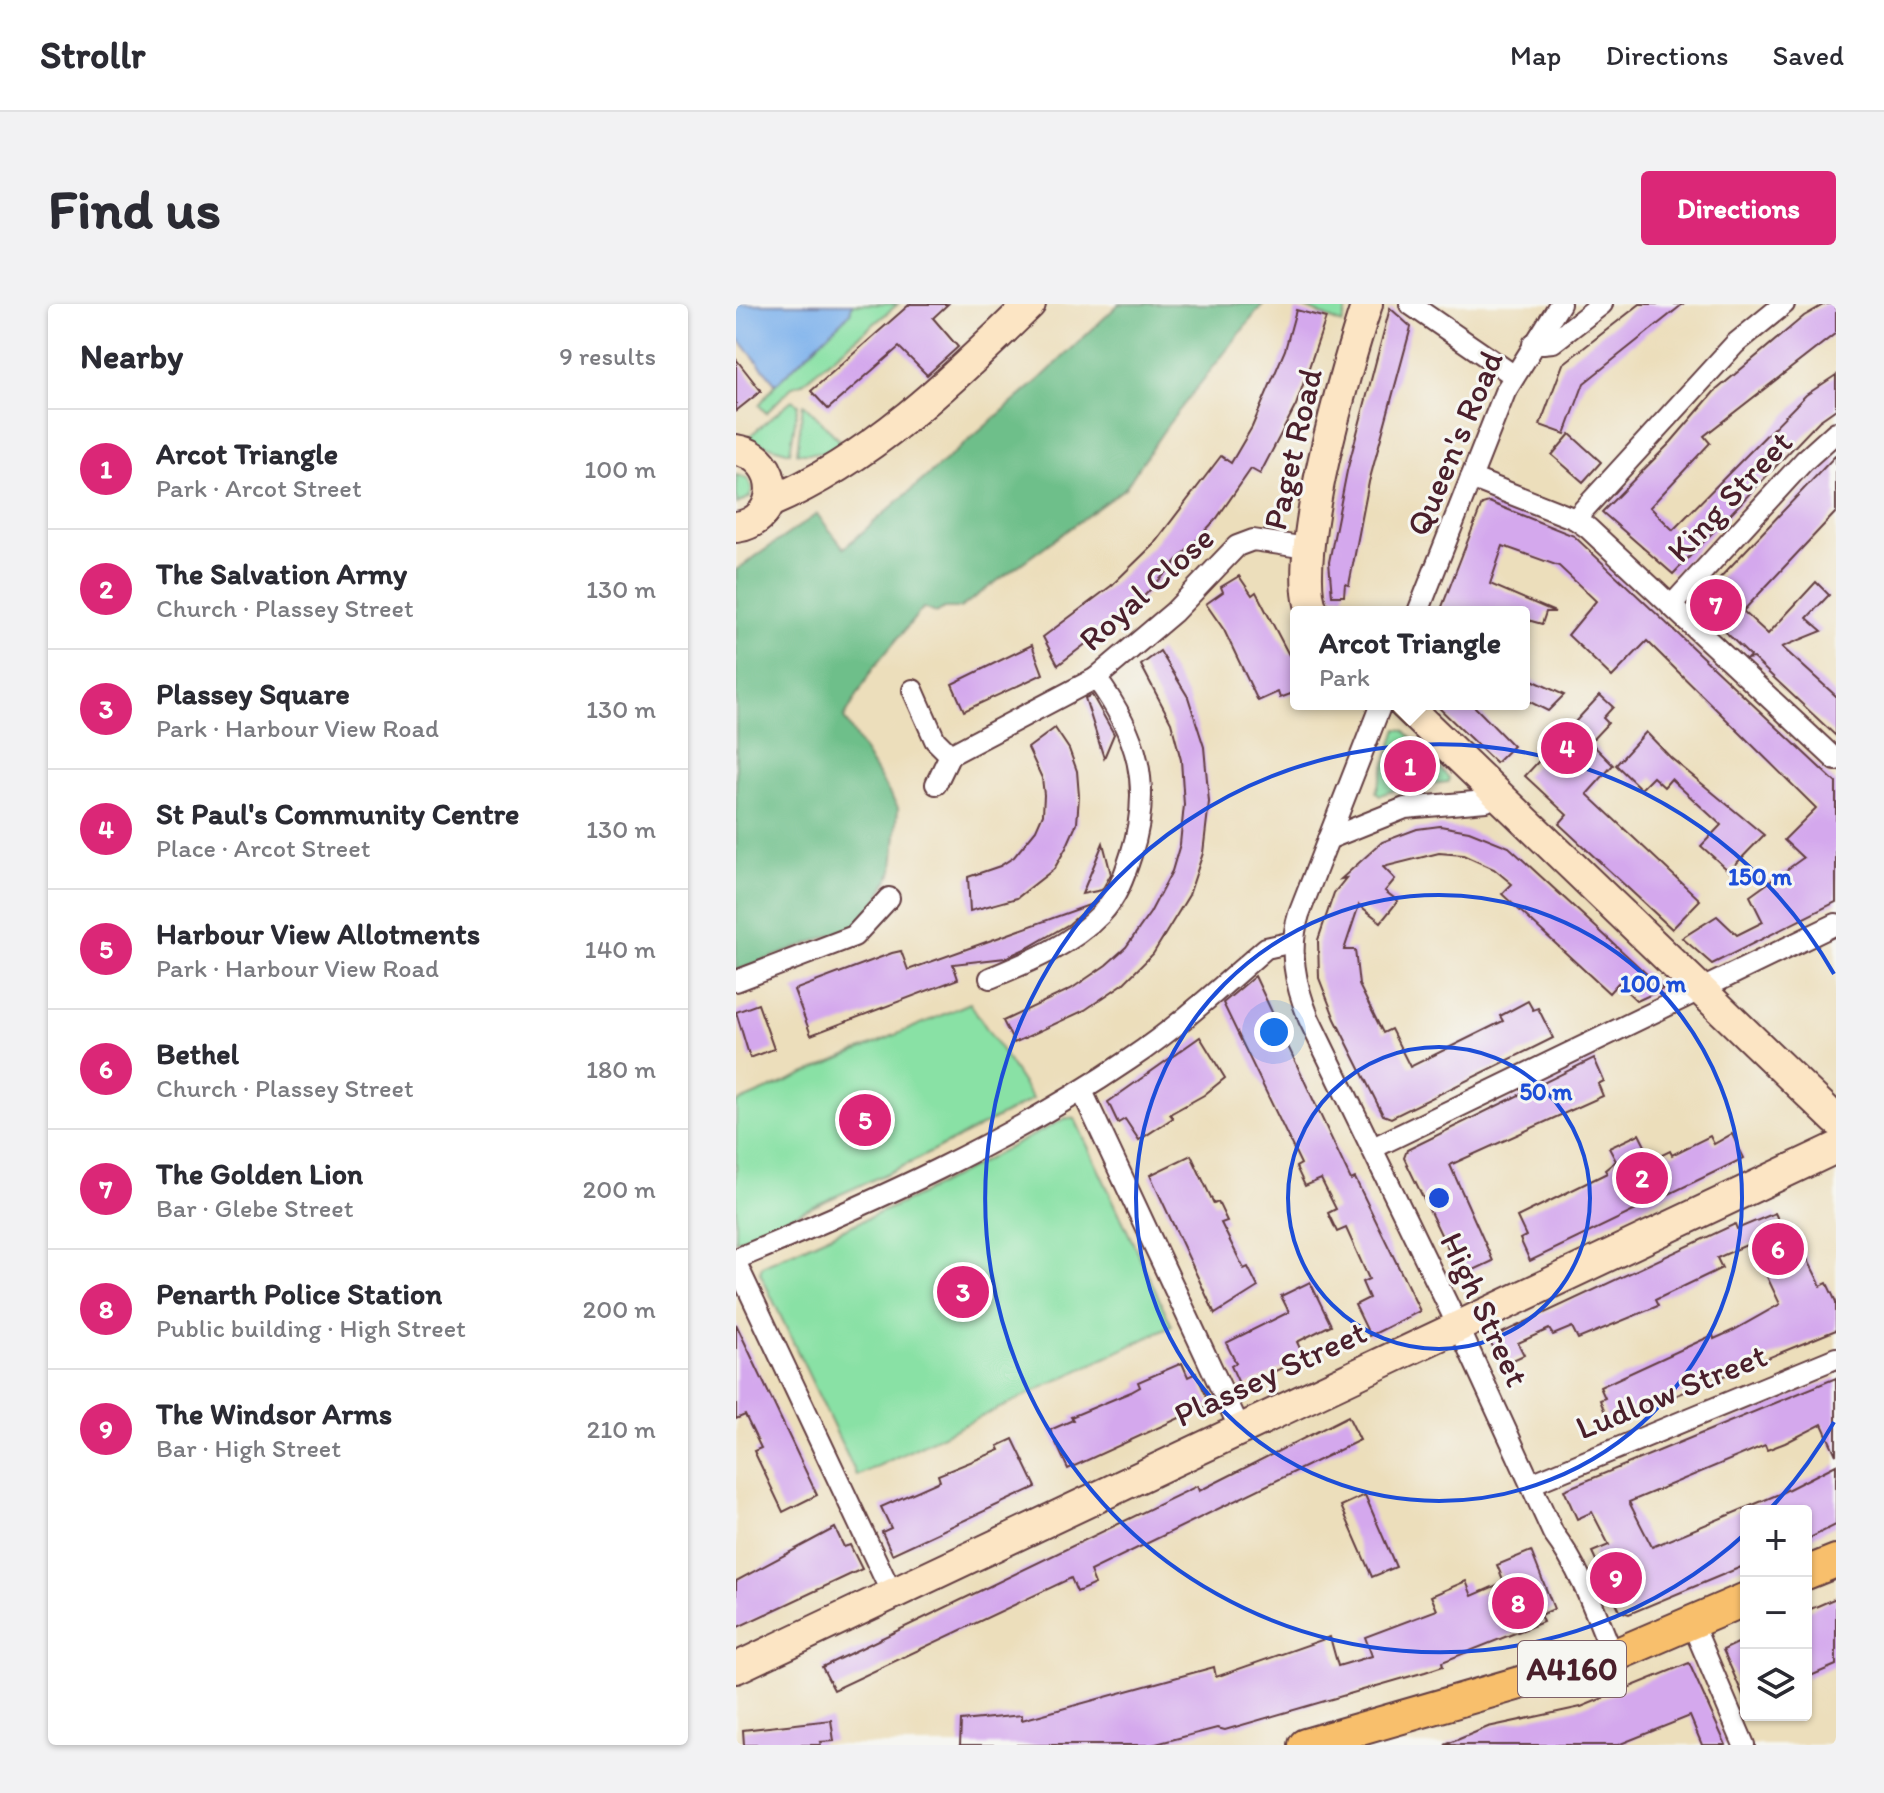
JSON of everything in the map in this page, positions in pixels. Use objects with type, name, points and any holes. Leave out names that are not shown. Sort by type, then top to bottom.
[{"type":"main road","points":[[1812,1571],[1836,1561]]},
{"type":"main road","name":"A4160","points":[[1305,1745],[1613,1656],[1740,1602]]},
{"type":"street","points":[[737,528],[758,518],[770,502],[863,451],[954,375],[1030,304]]},
{"type":"street","name":"Paget Road","points":[[1310,606],[1306,597],[1307,548],[1320,483],[1367,304]]},
{"type":"street","points":[[1410,304],[1513,375]]},
{"type":"street","name":"Queen's Road","points":[[1420,606],[1513,375],[1560,304]]},
{"type":"street","points":[[1533,344],[1553,342],[1602,304]]},
{"type":"street","points":[[1575,519],[1735,344],[1784,304]]},
{"type":"street","name":"King Street","points":[[1671,606],[1804,461],[1836,432]]},
{"type":"street","points":[[748,455],[797,468],[841,465]]},
{"type":"street","points":[[748,455],[772,480],[770,502]]},
{"type":"street","points":[[1471,478],[1575,519],[1836,760]]},
{"type":"street","name":"Royal Close","points":[[950,755],[1096,678],[1174,612],[1237,546],[1253,540],[1307,548]]},
{"type":"street","points":[[990,978],[1035,958],[1081,931],[1114,899],[1123,880],[1141,821],[1141,783],[1134,742],[1114,701],[1096,678]]},
{"type":"street","points":[[913,690],[935,740],[950,755],[936,784]]},
{"type":"street","points":[[892,1594],[736,1261],[892,1192],[1082,1091],[1150,1045],[1266,948],[1293,942],[1299,914],[1379,710]]},
{"type":"street","points":[[1410,710],[1836,1120]]},
{"type":"street","points":[[1328,839],[1405,808],[1486,801],[1495,794]]},
{"type":"street","points":[[736,981],[854,936],[889,898]]},
{"type":"street","points":[[1373,1148],[1836,924]]},
{"type":"street","name":"High Street","points":[[1293,942],[1301,999],[1458,1326],[1553,1533],[1567,1551],[1590,1599],[1613,1656]]},
{"type":"street","points":[[1082,1091],[1240,1429]]},
{"type":"street","name":"Plassey Street","points":[[736,1668],[1836,1148]]},
{"type":"street","name":"Ludlow Street","points":[[1531,1484],[1836,1358]]},
{"type":"street","points":[[1692,1623],[1744,1745]]},
{"type":"green space","points":[[852,304],[898,304],[802,383],[793,386],[766,413],[759,405],[776,384],[850,313]]},
{"type":"green space","points":[[1119,304],[1263,304],[1166,427],[1125,488],[960,608],[944,608],[936,613],[923,608],[873,668],[844,718],[898,808],[893,870],[875,904],[855,926],[736,971],[736,570],[817,514],[844,548],[1040,379]]},
{"type":"green space","points":[[1297,304],[1348,304],[1342,324]]},
{"type":"green space","points":[[792,400],[798,404],[790,452],[746,439]]},
{"type":"green space","points":[[803,404],[845,446],[826,453],[797,453]]},
{"type":"green space","points":[[736,475],[748,479],[752,488],[750,497],[737,504]]},
{"type":"green space","points":[[1397,729],[1404,730],[1449,778],[1448,782],[1407,786],[1380,795],[1376,792]]},
{"type":"green space","points":[[970,1003],[1033,1099],[910,1163],[736,1241],[736,1103]]},
{"type":"green space","points":[[1066,1118],[1075,1119],[1172,1326],[857,1476],[760,1273],[762,1266],[917,1196]]},
{"type":"water","points":[[736,304],[852,304],[850,313],[776,384],[736,336]]},
{"type":"building","points":[[910,304],[948,304],[933,318],[958,347],[927,375],[899,347],[828,409],[811,391]]},
{"type":"building","points":[[1640,304],[1683,304],[1584,383],[1565,434],[1540,425],[1563,364]]},
{"type":"building","points":[[1825,304],[1836,304],[1836,333],[1704,436],[1710,443],[1650,507],[1673,530],[1806,395],[1836,375],[1836,409],[1819,421],[1673,574],[1602,512],[1671,442],[1714,392],[1804,316]]},
{"type":"building","points":[[1390,308],[1411,327],[1369,482],[1349,585],[1345,584],[1344,596],[1332,596],[1329,562],[1347,471]]},
{"type":"building","points":[[1296,310],[1326,318],[1296,405],[1260,474],[1251,469],[1217,518],[1134,607],[1058,665],[1043,637],[1111,586],[1153,545],[1221,456],[1231,463],[1252,427],[1285,350]]},
{"type":"building","points":[[736,359],[761,391],[736,411]]},
{"type":"building","points":[[1570,434],[1601,462],[1583,482],[1552,455]]},
{"type":"building","points":[[1836,455],[1836,512],[1743,611],[1768,634],[1816,582],[1829,595],[1807,618],[1822,631],[1782,647],[1836,696],[1836,736],[1753,658],[1747,659],[1750,656],[1696,603]]},
{"type":"building","points":[[1489,502],[1574,536],[1836,783],[1836,902],[1712,964],[1682,938],[1717,916],[1737,935],[1763,922],[1750,896],[1803,858],[1784,840],[1816,808],[1647,641],[1612,677],[1568,635],[1596,601],[1559,566],[1503,546],[1490,584],[1555,612],[1546,612],[1542,624],[1530,621],[1530,606],[1442,606],[1482,504]]},
{"type":"building","points":[[1239,576],[1252,595],[1256,592],[1290,654],[1290,694],[1280,698],[1278,692],[1258,701],[1224,630],[1206,604],[1223,592],[1221,587]]},
{"type":"building","points":[[1032,645],[1043,674],[964,711],[952,684]]},
{"type":"building","points":[[1160,651],[1188,697],[1204,747],[1209,802],[1203,853],[1189,895],[1153,954],[1123,984],[1085,1010],[1014,1043],[1003,1021],[1071,989],[1106,965],[1126,947],[1150,913],[1172,871],[1180,844],[1184,805],[1181,760],[1171,722],[1141,665]]},
{"type":"building","points":[[1530,679],[1564,695],[1548,711],[1530,702]]},
{"type":"building","points":[[1092,695],[1114,734],[1104,758],[1085,698]]},
{"type":"building","points":[[1600,695],[1613,707],[1603,718],[1608,723],[1590,742],[1613,765],[1587,794],[1700,900],[1672,929],[1559,824],[1567,815],[1525,776]]},
{"type":"building","points":[[1441,710],[1478,710],[1513,746],[1496,763]]},
{"type":"building","points":[[1055,728],[1069,749],[1077,771],[1077,823],[1066,848],[1054,869],[1017,898],[970,911],[968,877],[1000,866],[1014,857],[1036,830],[1043,814],[1044,795],[1042,778],[1028,748]]},
{"type":"building","points":[[1646,732],[1671,758],[1764,835],[1729,871],[1701,846],[1721,825],[1671,779],[1664,787],[1653,777],[1641,789],[1616,765]]},
{"type":"building","points":[[1440,826],[1469,831],[1509,847],[1663,989],[1637,1001],[1618,983],[1609,993],[1502,894],[1512,884],[1494,869],[1463,855],[1439,853],[1383,867],[1395,879],[1385,891],[1398,901],[1381,922],[1359,905],[1344,950],[1355,950],[1359,985],[1383,1033],[1391,1029],[1410,1067],[1503,1021],[1500,1016],[1528,1001],[1533,1010],[1538,1008],[1553,1038],[1391,1118],[1383,1115],[1335,1019],[1319,978],[1318,940],[1334,893],[1346,878],[1341,879],[1382,842],[1417,829]]},
{"type":"building","points":[[1103,843],[1111,874],[1102,890],[1082,894]]},
{"type":"building","points":[[1092,904],[1069,924],[1029,947],[1005,958],[953,964],[958,979],[811,1035],[794,990],[901,951],[908,970]]},
{"type":"building","points":[[1255,976],[1351,1180],[1355,1178],[1420,1311],[1370,1336],[1355,1305],[1369,1298],[1362,1282],[1369,1279],[1346,1228],[1337,1232],[1328,1213],[1336,1209],[1321,1179],[1305,1186],[1296,1167],[1301,1164],[1223,1003]]},
{"type":"building","points":[[758,1004],[774,1049],[750,1058],[736,1012]]},
{"type":"building","points":[[1200,1037],[1225,1078],[1204,1095],[1170,1114],[1173,1118],[1139,1140],[1125,1119],[1118,1123],[1108,1102]]},
{"type":"building","points":[[1594,1058],[1604,1081],[1598,1084],[1603,1096],[1450,1165],[1493,1261],[1461,1276],[1404,1158],[1407,1150]]},
{"type":"building","points":[[1639,1134],[1652,1160],[1670,1151],[1672,1155],[1710,1136],[1714,1144],[1732,1134],[1744,1158],[1530,1261],[1520,1239],[1526,1236],[1517,1217],[1607,1173],[1605,1170],[1616,1161],[1609,1148]]},
{"type":"building","points":[[1191,1155],[1214,1204],[1218,1202],[1227,1221],[1221,1223],[1244,1269],[1248,1267],[1258,1287],[1215,1314],[1150,1175]]},
{"type":"building","points":[[1775,1213],[1786,1236],[1794,1232],[1821,1286],[1827,1283],[1836,1302],[1836,1330],[1609,1423],[1600,1400],[1605,1398],[1600,1387],[1713,1335],[1714,1339],[1734,1330],[1780,1304],[1751,1243],[1717,1258],[1722,1268],[1655,1300],[1658,1306],[1578,1339],[1572,1327],[1553,1335],[1549,1329],[1518,1343],[1524,1355],[1502,1365],[1489,1339],[1735,1224],[1737,1229]]},
{"type":"building","points":[[1310,1282],[1331,1325],[1297,1342],[1304,1357],[1241,1388],[1231,1366],[1236,1363],[1226,1343],[1289,1312],[1281,1296]]},
{"type":"building","points":[[736,1324],[817,1495],[783,1512],[754,1451],[761,1448],[745,1415],[736,1419]]},
{"type":"building","points":[[1182,1363],[1188,1377],[1196,1373],[1210,1404],[1068,1469],[1050,1430],[1073,1420],[1071,1417],[1131,1392],[1140,1387],[1138,1382]]},
{"type":"building","points":[[1836,1378],[1836,1455],[1822,1424],[1785,1443],[1767,1450],[1765,1445],[1629,1502],[1652,1547],[1740,1510],[1740,1568],[1629,1614],[1620,1611],[1592,1552],[1609,1545],[1592,1512],[1577,1519],[1564,1490]]},
{"type":"building","points":[[1348,1416],[1360,1440],[1090,1571],[1095,1584],[1077,1592],[1071,1578],[834,1690],[822,1667],[1197,1486],[1199,1491]]},
{"type":"building","points":[[1013,1439],[1036,1487],[892,1554],[882,1532],[891,1528],[881,1507],[940,1481],[938,1475],[1000,1450],[998,1446]]},
{"type":"building","points":[[1836,1465],[1836,1525],[1812,1537],[1812,1505],[1753,1505]]},
{"type":"building","points":[[1365,1495],[1396,1567],[1372,1577],[1341,1506]]},
{"type":"building","points":[[835,1528],[844,1547],[850,1545],[862,1569],[736,1628],[736,1581]]},
{"type":"building","points":[[1531,1551],[1554,1609],[1540,1615],[1543,1622],[1442,1662],[1443,1666],[1225,1730],[1217,1728],[1152,1745],[960,1745],[961,1721],[1022,1715],[1022,1720],[1214,1667],[1216,1677],[1330,1637],[1338,1666],[1372,1656],[1365,1637],[1437,1610],[1431,1596],[1466,1581],[1472,1596],[1504,1582],[1497,1565]]},
{"type":"building","points":[[1836,1598],[1836,1665],[1812,1675],[1812,1649],[1812,1608]]},
{"type":"building","points":[[1740,1642],[1740,1688],[1723,1650]]},
{"type":"building","points":[[1689,1663],[1726,1745],[1702,1745],[1690,1716],[1618,1745],[1445,1745],[1488,1727],[1581,1707]]},
{"type":"building","points":[[831,1720],[834,1741],[820,1742],[821,1745],[744,1745],[743,1730]]},
{"type":"place","name":"The Golden Lion","points":[[1716,605]]},
{"type":"place","name":"St Paul's Community Centre","points":[[1567,748]]},
{"type":"place","name":"Arcot Triangle","points":[[1410,766]]},
{"type":"place","name":"Harbour View Allotments","points":[[865,1120]]},
{"type":"place","name":"The Salvation Army","points":[[1642,1178]]},
{"type":"place","name":"Bethel","points":[[1778,1249]]},
{"type":"place","name":"Plassey Square","points":[[963,1292]]},
{"type":"place","name":"The Windsor Arms","points":[[1616,1578]]},
{"type":"place","name":"Penarth Police Station","points":[[1518,1603]]}]
